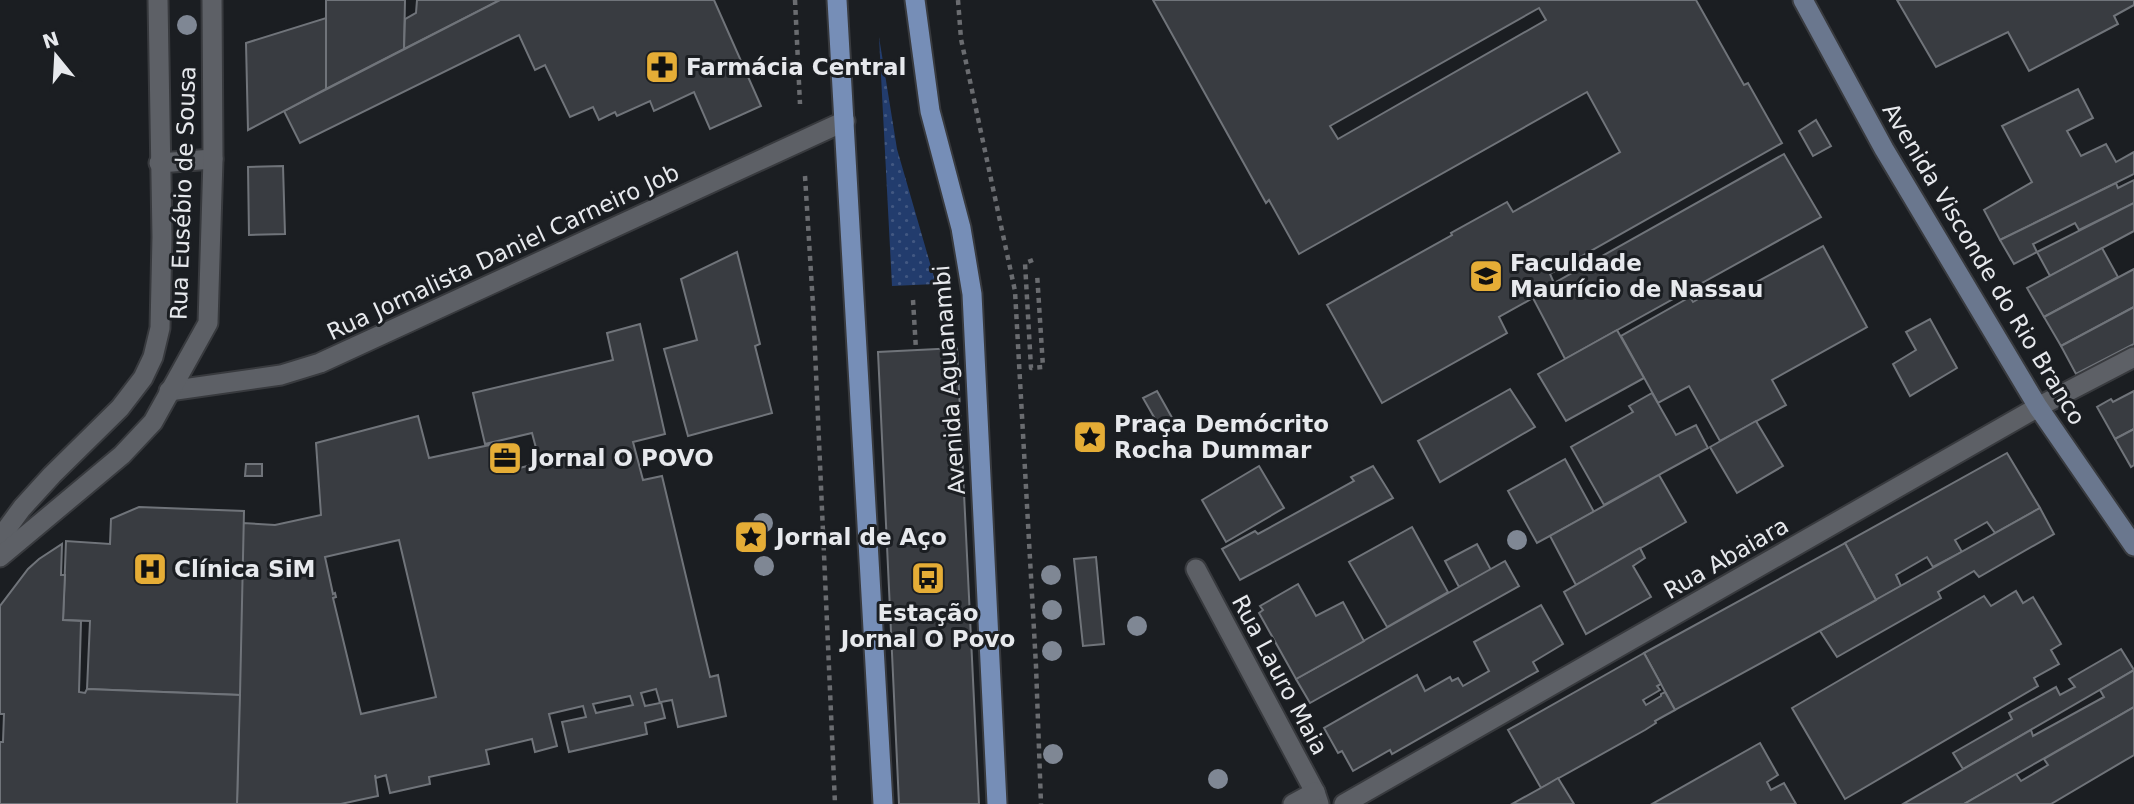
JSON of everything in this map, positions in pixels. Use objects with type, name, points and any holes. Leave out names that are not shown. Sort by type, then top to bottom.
[{"type":"main road","points":[[837,0],[883,804]]},
{"type":"main road","name":"Avenida Aguanambi","points":[[915,0],[930,111],[961,228],[972,294],[997,804]]},
{"type":"main road","name":"Avenida Visconde do Rio Branco","points":[[1803,0],[1884,149],[2038,407],[2134,546]]},
{"type":"street","name":"Rua Eusébio de Sousa","points":[[0,538],[22,508],[52,475],[120,408],[143,378],[153,357],[160,328],[162,237],[158,0]]},
{"type":"street","name":"Rua Eusébio de Sousa","points":[[0,557],[122,455],[153,422],[208,323],[213,159],[212,0]]},
{"type":"street","name":"Rua Jornalista Daniel Carneiro Job","points":[[169,391],[281,375],[320,363],[845,121]]},
{"type":"street","points":[[159,163],[213,159]]},
{"type":"street","name":"Rua Abaiara","points":[[1344,804],[2038,407],[2134,357]]},
{"type":"street","name":"Rua Lauro Maia","points":[[1196,569],[1317,798]]},
{"type":"street","points":[[1293,804],[1317,798]]},
{"type":"path","points":[[795,0],[800,100]]},
{"type":"path","points":[[958,0],[961,39],[1015,292],[1041,804]]},
{"type":"path","points":[[805,182],[835,804]]},
{"type":"path","points":[[1033,260],[1025,263],[1031,368],[1043,367],[1037,273]]},
{"type":"path","points":[[1015,292],[1027,290]]},
{"type":"path","points":[[913,300],[916,351]]},
{"type":"shaded area","points":[[879,37],[897,149],[936,284],[892,286]]},
{"type":"building","points":[[326,0],[405,0],[404,49],[326,89]]},
{"type":"building","points":[[417,0],[500,0],[404,49],[405,19],[416,13]]},
{"type":"building","points":[[500,0],[714,0],[761,106],[710,129],[694,92],[654,111],[650,101],[617,116],[615,112],[599,120],[593,107],[570,117],[545,65],[535,70],[519,35],[300,143],[284,111]]},
{"type":"building","points":[[1153,0],[1696,0],[1744,85],[1748,83],[1782,143],[1550,274],[1554,283],[1784,154],[1821,217],[1565,359],[1533,298],[1499,317],[1507,333],[1382,403],[1327,305],[1507,202],[1513,212],[1620,152],[1587,92],[1299,254],[1269,200],[1266,203]],"holes":[[[1539,8],[1546,20],[1338,139],[1330,126]]]},
{"type":"building","points":[[1897,0],[2134,0],[2134,5],[2114,16],[2118,24],[2029,71],[2008,32],[1936,67]]},
{"type":"building","points":[[326,18],[326,89],[248,130],[246,43]]},
{"type":"building","points":[[2078,89],[2093,118],[2067,131],[2081,156],[2106,144],[2116,162],[2134,152],[2134,174],[2000,240],[1984,210],[2032,182],[2002,126]]},
{"type":"building","points":[[1816,120],[1831,146],[1813,156],[1799,131]]},
{"type":"building","points":[[283,166],[285,234],[249,235],[248,167]]},
{"type":"building","points":[[2134,180],[2134,203],[2079,230],[2075,223],[2033,244],[2037,252],[2014,264],[2000,240],[2116,183],[2118,188]]},
{"type":"building","points":[[2134,203],[2134,231],[2050,276],[2037,252]]},
{"type":"building","points":[[1823,246],[1867,327],[1772,380],[1786,405],[1720,441],[1689,386],[1658,403],[1621,336],[1690,297],[1693,302],[1721,286],[1727,298]]},
{"type":"building","points":[[2102,248],[2118,277],[2044,317],[2027,288]]},
{"type":"building","points":[[737,252],[760,344],[755,346],[772,413],[688,436],[664,349],[697,340],[681,279]]},
{"type":"building","points":[[2134,269],[2134,307],[2061,346],[2044,317]]},
{"type":"building","points":[[2134,307],[2134,344],[2076,374],[2061,346]]},
{"type":"building","points":[[1930,319],[1957,368],[1910,396],[1893,364],[1916,350],[1906,332]]},
{"type":"building","points":[[640,324],[665,434],[633,442],[643,480],[662,476],[710,677],[718,675],[726,716],[678,727],[672,700],[661,702],[665,718],[645,723],[647,734],[569,752],[562,722],[586,717],[583,706],[549,714],[557,746],[535,752],[532,739],[486,750],[489,764],[429,777],[430,784],[390,793],[386,775],[376,778],[375,775],[378,796],[341,804],[237,804],[243,523],[275,525],[321,515],[316,443],[418,416],[429,458],[499,443],[504,454],[510,453],[515,469],[540,463],[532,433],[485,444],[473,393],[613,360],[607,333]],"holes":[[[399,540],[436,697],[361,714],[325,557]],[[656,689],[660,703],[645,706],[641,693]],[[630,696],[633,705],[596,713],[593,704]]]},
{"type":"building","points":[[1617,330],[1644,378],[1566,421],[1538,374]]},
{"type":"building","points":[[957,348],[979,804],[899,804],[878,352]]},
{"type":"building","points":[[1510,389],[1535,427],[1440,482],[1418,441]]},
{"type":"building","points":[[1157,391],[1175,423],[1162,431],[1143,398]]},
{"type":"building","points":[[2134,391],[2134,429],[2115,439],[2097,407]]},
{"type":"building","points":[[1652,393],[1676,435],[1696,425],[1708,448],[1604,505],[1571,447],[1633,412],[1629,406]]},
{"type":"building","points":[[1756,421],[1783,466],[1737,493],[1710,447]]},
{"type":"building","points":[[2134,429],[2134,465],[2131,467],[2115,439]]},
{"type":"building","points":[[2007,453],[2040,508],[1995,533],[1987,522],[1955,540],[1962,552],[1933,567],[1927,557],[1896,575],[1901,586],[1876,600],[1845,543]]},
{"type":"building","points":[[1565,459],[1594,512],[1537,543],[1508,491]]},
{"type":"building","points":[[246,464],[262,464],[262,476],[245,476]]},
{"type":"building","points":[[1259,466],[1284,508],[1226,542],[1202,500]]},
{"type":"building","points":[[1373,466],[1393,498],[1240,580],[1222,549],[1255,531],[1258,534],[1354,481],[1351,477]]},
{"type":"building","points":[[1659,475],[1686,522],[1576,585],[1550,536]]},
{"type":"building","points":[[139,507],[244,511],[240,695],[87,689],[90,621],[63,620],[66,541],[110,544],[111,519]]},
{"type":"building","points":[[2040,508],[2054,534],[1979,577],[1974,571],[1938,592],[1941,598],[1837,657],[1820,631]]},
{"type":"building","points":[[1412,527],[1448,592],[1387,627],[1349,562]]},
{"type":"building","points":[[1845,543],[1876,600],[1675,710],[1644,653]]},
{"type":"building","points":[[62,544],[61,575],[65,575],[63,620],[81,621],[79,692],[85,693],[87,689],[240,695],[237,804],[0,804],[0,742],[3,742],[4,714],[0,714],[0,606],[28,569]]},
{"type":"building","points":[[1477,544],[1491,570],[1459,587],[1445,561]]},
{"type":"building","points":[[1640,548],[1645,558],[1633,566],[1651,597],[1586,634],[1564,592]]},
{"type":"building","points":[[1096,557],[1104,644],[1083,646],[1074,559]]},
{"type":"building","points":[[1505,561],[1519,586],[1310,703],[1296,679]]},
{"type":"building","points":[[1298,584],[1316,616],[1343,602],[1364,641],[1296,679],[1259,613],[1263,610],[1260,606]]},
{"type":"building","points":[[2016,591],[2023,603],[2033,597],[2061,644],[2051,650],[2059,664],[2034,678],[2038,686],[1845,799],[1792,708],[1984,596],[1991,606]]},
{"type":"building","points":[[1541,605],[1563,644],[1533,662],[1538,671],[1392,754],[1390,750],[1353,771],[1342,751],[1338,753],[1324,728],[1417,675],[1425,691],[1450,677],[1452,681],[1458,678],[1463,686],[1489,671],[1474,642]]},
{"type":"building","points":[[2121,649],[2134,670],[1963,769],[1953,753],[2012,719],[2009,713],[2056,687],[2060,695],[2075,687],[2069,679]]},
{"type":"building","points":[[1644,653],[1661,684],[1657,686],[1660,690],[1643,700],[1646,705],[1665,692],[1675,710],[1645,730],[1541,788],[1508,730]]},
{"type":"building","points":[[2134,670],[2134,707],[1964,804],[1903,804],[2031,730],[2033,736],[2104,697],[2100,690]]},
{"type":"building","points":[[2134,707],[2134,755],[2051,804],[1964,804],[2016,774],[2021,781],[2048,765],[2044,759]]},
{"type":"building","points":[[1760,743],[1778,775],[1767,782],[1771,790],[1784,783],[1796,804],[1652,804]]},
{"type":"building","points":[[1558,778],[1574,804],[1512,804],[1548,784]]},
{"type":"place","name":"Farmácia Central","points":[[662,67]]},
{"type":"place","name":"Faculdade Maurício de Nassau","points":[[1486,276]]},
{"type":"place","name":"Praça Demócrito Rocha Dummar","points":[[1090,437]]},
{"type":"place","name":"Jornal O POVO","points":[[505,458]]},
{"type":"place","name":"Jornal de Aço","points":[[751,537]]},
{"type":"place","name":"Clínica SiM","points":[[150,569]]},
{"type":"place","name":"Estação Jornal O Povo","points":[[928,578]]}]
